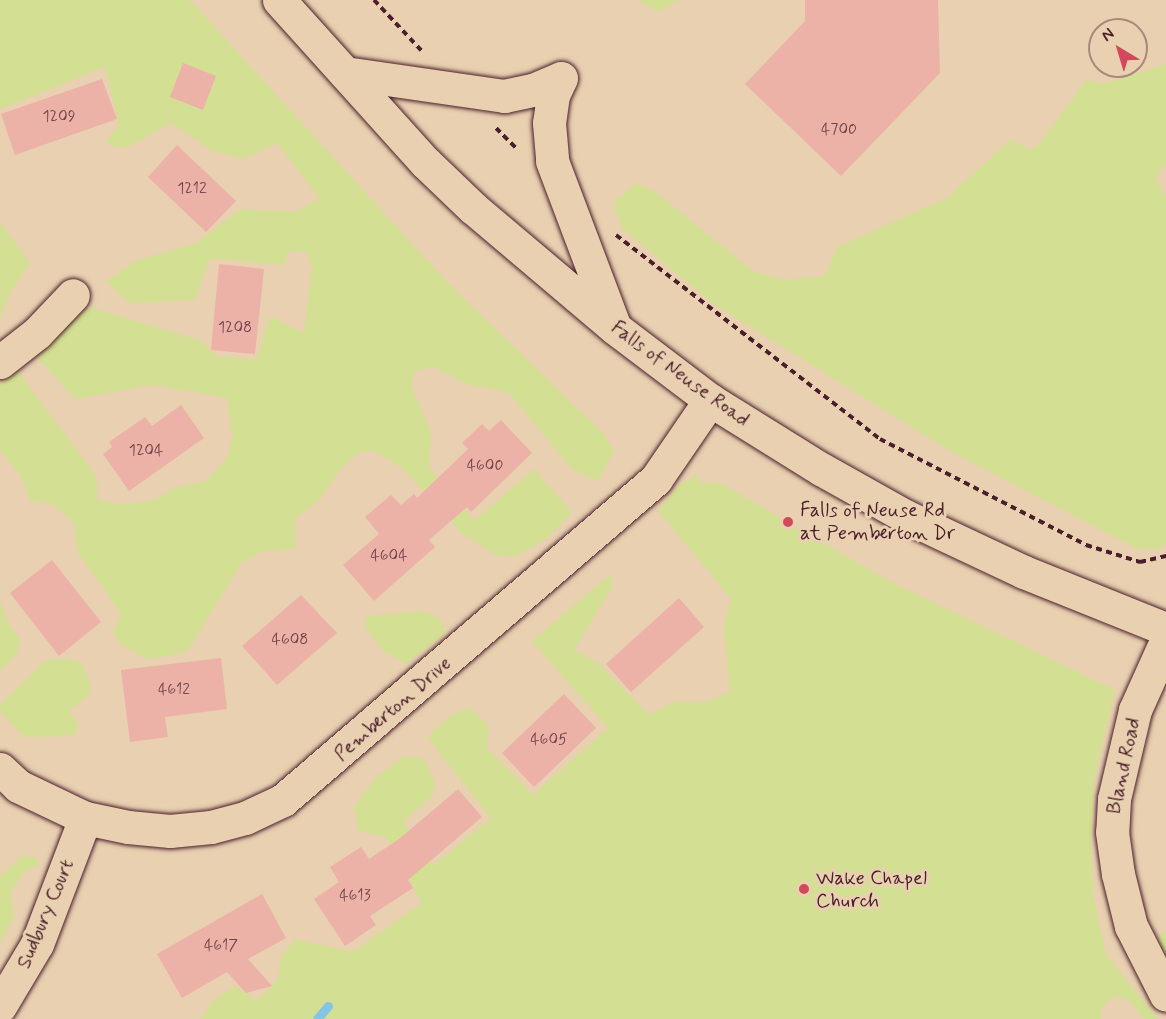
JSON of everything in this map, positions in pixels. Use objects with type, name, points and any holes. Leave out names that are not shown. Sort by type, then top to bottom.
[{"type":"street","name":"Falls of Neuse Road","points":[[279,0],[426,163],[529,258],[615,328],[710,399],[821,469],[905,516],[1024,572],[1166,629]]},
{"type":"street","points":[[345,73],[504,96],[533,90],[561,78],[553,95],[549,123],[552,161],[615,328]]},
{"type":"street","points":[[0,362],[37,333],[73,295]]},
{"type":"street","name":"Pemberton Drive","points":[[0,769],[18,786],[85,818],[170,831],[222,824],[283,800],[656,479],[710,399]]},
{"type":"street","name":"Bland Road","points":[[1166,640],[1135,710],[1114,799],[1112,832],[1118,874],[1131,926],[1166,995]]},
{"type":"street","name":"Sudbury Court","points":[[0,1006],[37,944],[85,818]]},
{"type":"path","points":[[374,0],[423,52]]},
{"type":"path","points":[[487,120],[526,158]]},
{"type":"path","points":[[607,227],[880,439],[1086,545],[1140,562],[1166,556]]},
{"type":"green space","points":[[0,0],[190,0],[445,280],[604,434],[614,451],[598,481],[573,470],[508,392],[469,385],[433,367],[414,372],[412,387],[431,433],[429,468],[474,521],[534,469],[572,512],[546,539],[514,557],[495,555],[462,533],[402,468],[372,450],[358,453],[338,472],[321,498],[295,519],[295,549],[263,551],[242,562],[187,652],[147,659],[122,645],[113,633],[121,613],[77,551],[74,522],[52,504],[29,500],[23,479],[0,450],[0,384],[9,375],[20,374],[96,476],[98,500],[123,505],[157,499],[176,487],[205,482],[227,459],[232,439],[227,398],[152,385],[75,399],[38,358],[67,325],[90,307],[202,341],[216,356],[256,360],[270,316],[304,333],[312,265],[306,252],[290,251],[283,265],[210,258],[195,300],[129,303],[106,281],[135,261],[196,243],[241,209],[294,212],[320,199],[278,143],[243,159],[213,151],[171,123],[126,148],[105,144],[119,125],[105,67],[0,109]]},
{"type":"green space","points":[[638,0],[678,0],[658,12]]},
{"type":"green space","points":[[1166,64],[1166,164],[1155,177],[1166,197],[1166,543],[1159,549],[1138,549],[950,451],[714,304],[622,228],[615,210],[615,201],[636,183],[657,193],[753,271],[784,280],[825,276],[837,247],[947,198],[1011,139],[1028,149],[1036,148],[1086,80],[1103,84],[1122,78],[1148,78],[1148,70]]},
{"type":"green space","points":[[0,222],[30,263],[11,291],[0,318]]},
{"type":"green space","points":[[696,474],[702,484],[720,483],[889,581],[1115,690],[1095,776],[1091,844],[1094,898],[1106,954],[1158,1019],[1145,1019],[1126,998],[1112,997],[1101,1009],[1101,1019],[201,1019],[213,1000],[235,986],[256,1001],[278,980],[281,956],[295,939],[353,952],[422,903],[386,837],[358,831],[354,807],[372,782],[403,756],[424,759],[435,783],[432,796],[403,822],[434,865],[491,818],[427,737],[450,716],[470,707],[488,725],[487,748],[533,795],[608,728],[532,641],[612,573],[612,587],[574,650],[597,662],[649,715],[675,701],[704,702],[730,692],[724,626],[731,598],[658,511],[677,487]]},
{"type":"green space","points":[[0,601],[8,623],[20,640],[18,652],[0,671]]},
{"type":"green space","points":[[424,611],[441,620],[445,633],[406,664],[384,651],[365,628],[367,616]]},
{"type":"green space","points":[[72,659],[81,663],[90,682],[90,693],[69,711],[79,725],[73,736],[24,737],[0,712],[0,705],[46,660]]},
{"type":"green space","points":[[22,856],[36,857],[39,864],[23,873],[10,893],[14,917],[0,943],[0,877]]},
{"type":"green space","points":[[1166,929],[1166,964],[1155,945]]},
{"type":"building","points":[[805,0],[938,0],[940,73],[841,176],[745,84],[805,21]]},
{"type":"building","points":[[183,63],[216,76],[203,110],[170,97]]},
{"type":"building","points":[[102,79],[117,119],[15,155],[1,114]]},
{"type":"building","points":[[177,145],[236,201],[206,232],[148,177]]},
{"type":"building","points":[[219,264],[264,269],[255,354],[211,350]]},
{"type":"building","points":[[181,405],[204,438],[129,491],[103,454],[112,447],[109,442],[145,417],[152,426]]},
{"type":"building","points":[[501,420],[532,453],[471,512],[467,507],[429,540],[435,547],[374,601],[343,565],[379,534],[365,517],[391,495],[401,505],[414,494],[417,498],[468,449],[462,443],[482,424],[489,431]]},
{"type":"building","points":[[52,560],[101,622],[59,656],[10,593]]},
{"type":"building","points":[[301,595],[337,633],[277,685],[242,646]]},
{"type":"building","points":[[679,598],[704,627],[631,692],[606,664]]},
{"type":"building","points":[[221,658],[227,709],[165,717],[168,737],[130,742],[121,670]]},
{"type":"building","points":[[564,694],[596,728],[534,787],[502,753]]},
{"type":"building","points":[[458,789],[482,817],[408,880],[413,888],[370,916],[376,925],[345,946],[314,899],[339,882],[330,867],[361,847],[369,859],[399,839]]},
{"type":"building","points":[[262,894],[286,938],[248,959],[272,986],[246,993],[227,972],[182,998],[157,954]]},
{"type":"waterway","points":[[317,1019],[328,1006]]},
{"type":"place","name":"Falls of Neuse Rd at Pemberton Dr","points":[[788,522]]},
{"type":"place","name":"Wake Chapel Church","points":[[804,889]]}]
